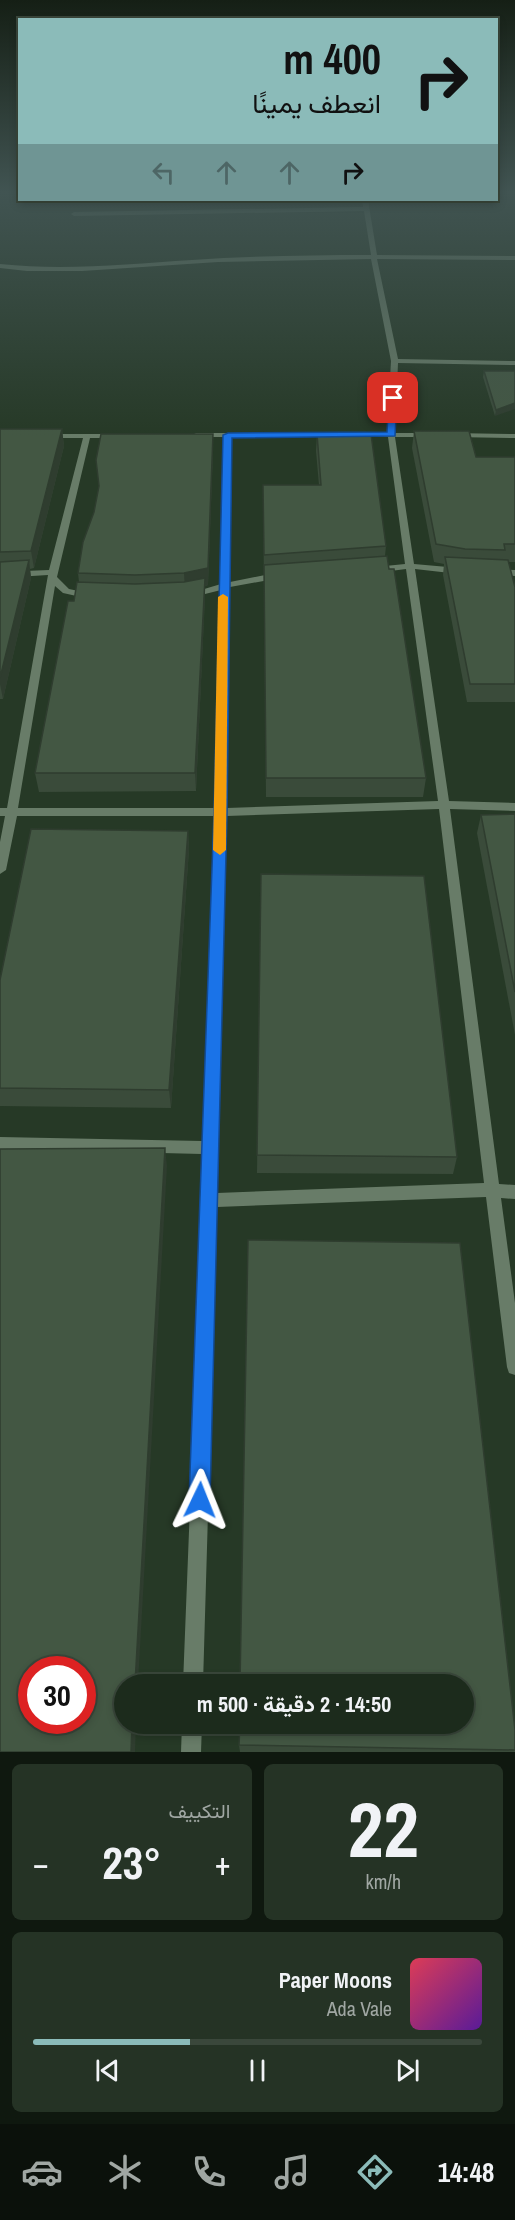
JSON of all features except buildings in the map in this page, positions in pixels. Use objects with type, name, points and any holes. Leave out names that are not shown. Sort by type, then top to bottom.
[{"type":"street","points":[[378,275],[395,361],[392,434],[444,805],[515,1367]]},
{"type":"street","points":[[395,361],[515,363]]},
{"type":"street","points":[[181,435],[436,435]]},
{"type":"street","points":[[193,1674],[221,813],[223,586],[228,435]]},
{"type":"street","points":[[448,435],[515,436]]},
{"type":"street","points":[[33,436],[122,436]]},
{"type":"street","points":[[0,870],[6,812],[53,575],[87,436]]},
{"type":"street","points":[[369,570],[409,566],[515,573]]},
{"type":"street","points":[[174,596],[210,591],[223,586],[294,573]]},
{"type":"street","points":[[0,575],[53,575]]},
{"type":"street","points":[[53,575],[66,591],[97,597]]},
{"type":"street","points":[[6,812],[221,813],[444,805],[515,807]]},
{"type":"street","points":[[0,1143],[209,1148]]},
{"type":"street","points":[[210,1200],[492,1190],[515,1192]]},
{"type":"street","points":[[191,1752],[192,1734]]},
{"type":"slow traffic","points":[[220,850],[223,597]]},
{"type":"route","points":[[200,1500],[221,813],[223,586],[228,435],[392,434],[393,398]]}]
